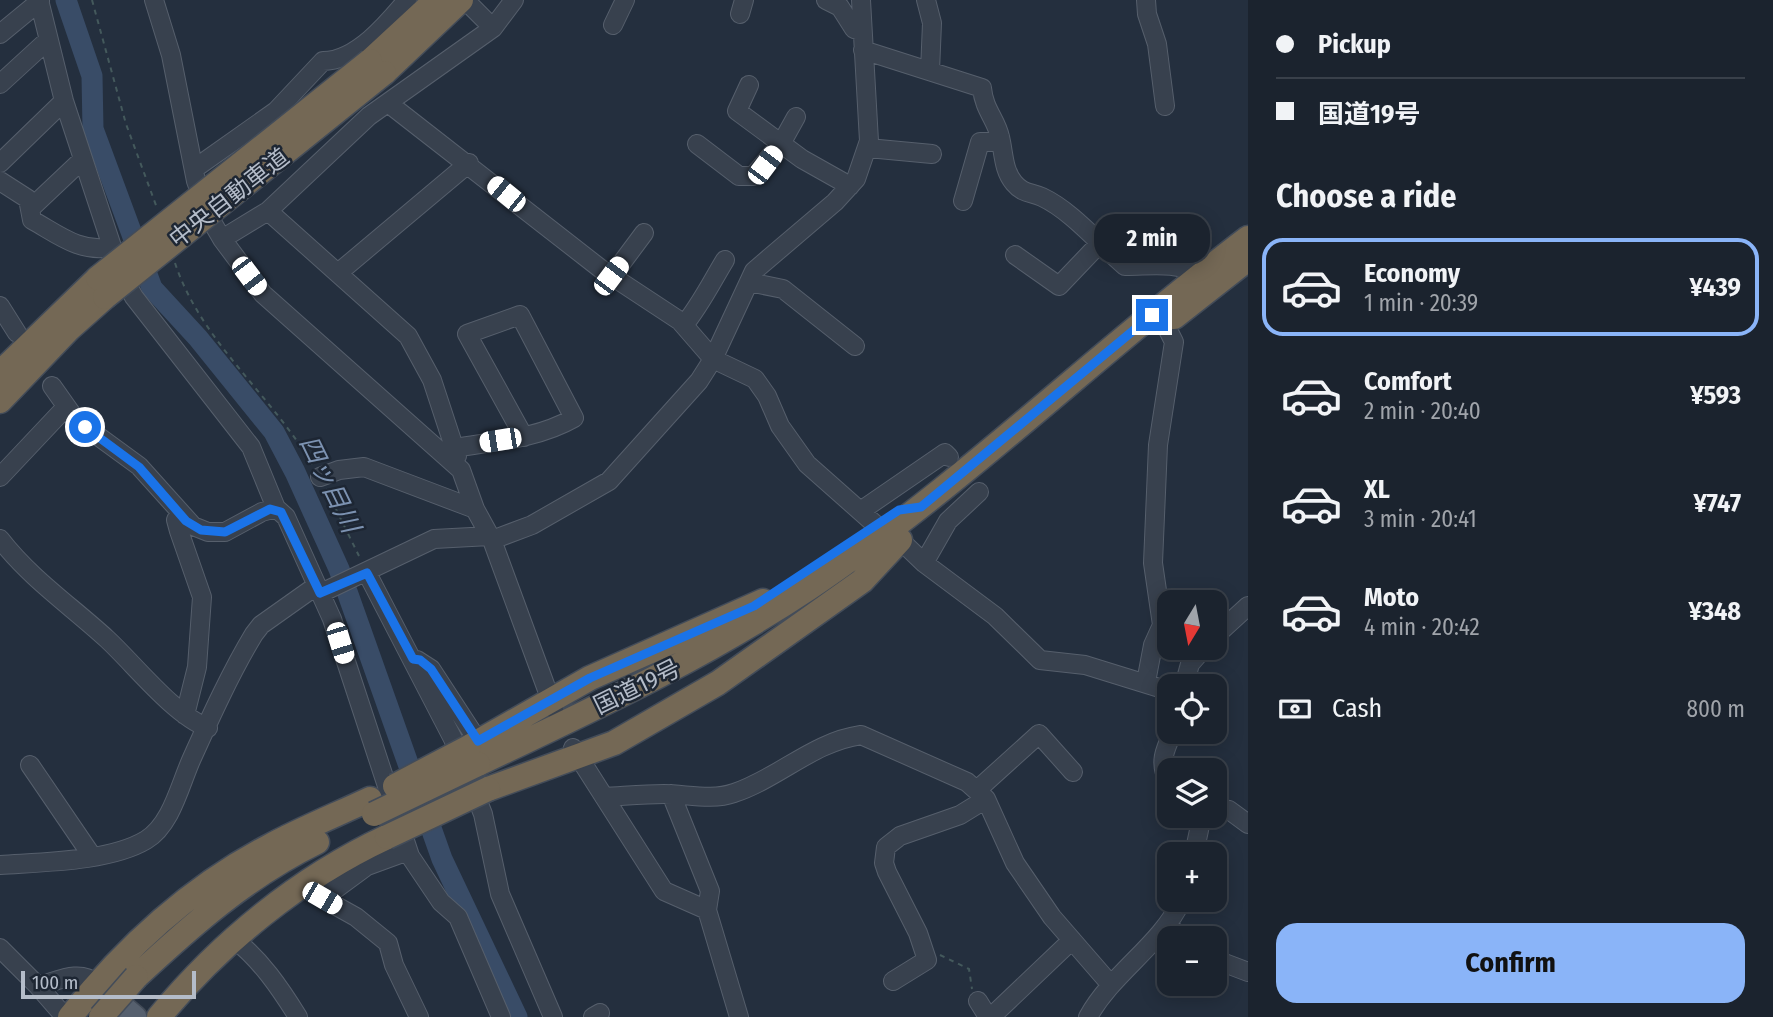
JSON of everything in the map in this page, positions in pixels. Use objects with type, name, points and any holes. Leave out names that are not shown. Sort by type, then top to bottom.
[{"type":"highway","name":"中央自動車道","points":[[377,67],[436,0]]},
{"type":"highway","name":"中央自動車道","points":[[0,373],[102,287],[463,0]]},
{"type":"highway","name":"国道19号","points":[[102,1017],[142,982],[203,914],[287,857],[378,819],[479,764],[707,651],[811,586],[921,507],[1028,421],[1199,275],[1248,238]]},
{"type":"highway","name":"国道19号","points":[[479,764],[672,687],[762,635],[900,540],[1034,436],[1165,324],[1248,259]]},
{"type":"highway","name":"中央自動車道","points":[[0,401],[69,329],[102,287]]},
{"type":"highway","points":[[479,764],[590,678],[754,606],[869,518],[921,507]]},
{"type":"highway","points":[[479,764],[614,743],[761,655],[862,581],[900,540]]},
{"type":"highway","points":[[159,1017],[189,981],[234,939],[302,884],[346,856],[378,819]]},
{"type":"highway","points":[[67,1017],[133,946],[198,891],[267,847],[378,819]]},
{"type":"highway","name":"国道19号","points":[[121,1017],[142,982]]},
{"type":"main road","points":[[96,983],[136,1017]]},
{"type":"street","points":[[0,34],[40,0],[64,101],[111,247],[134,297],[251,447],[276,508],[286,517],[322,589],[408,851],[441,902],[458,917],[501,1017]]},
{"type":"street","points":[[154,0],[171,55],[194,169],[208,215],[222,239],[263,294],[461,470]]},
{"type":"street","points":[[194,169],[276,111],[323,61],[335,61],[352,52],[407,0]]},
{"type":"street","points":[[463,0],[488,24]]},
{"type":"street","points":[[222,239],[268,211],[369,116],[488,24],[514,0]]},
{"type":"street","points":[[613,25],[625,0]]},
{"type":"street","points":[[826,0],[839,7],[854,29],[862,31]]},
{"type":"street","points":[[0,864],[78,860],[131,847],[146,840],[162,826],[254,634],[261,625],[322,589],[365,574],[435,538],[491,538],[532,525],[609,481],[689,393],[713,359],[754,271],[856,178],[868,148],[861,0]]},
{"type":"street","points":[[926,0],[932,23],[930,71]]},
{"type":"street","points":[[1146,0],[1147,14],[1157,44],[1165,106]]},
{"type":"street","points":[[0,84],[48,40]]},
{"type":"street","points":[[863,50],[982,88],[989,117],[1001,142],[1004,163],[1013,182],[1025,193],[1042,197],[1101,242],[1125,266],[1163,263],[1184,266],[1199,275]]},
{"type":"street","points":[[749,85],[737,111],[781,144],[850,186]]},
{"type":"street","points":[[0,163],[64,101]]},
{"type":"street","points":[[388,103],[469,163],[611,276],[684,325],[713,359],[755,379],[767,396],[780,426],[807,464],[869,518],[945,453],[950,457]]},
{"type":"street","points":[[697,144],[738,176],[753,176],[781,144],[796,117]]},
{"type":"street","points":[[963,201],[980,142],[1001,142]]},
{"type":"street","points":[[868,148],[932,154]]},
{"type":"street","points":[[30,209],[83,159]]},
{"type":"street","points":[[338,273],[469,163]]},
{"type":"street","points":[[0,181],[28,199],[32,220],[77,246],[92,250],[111,247]]},
{"type":"street","points":[[268,211],[408,336],[432,380],[475,509],[491,538],[553,707]]},
{"type":"street","points":[[611,276],[644,233]]},
{"type":"street","points":[[1015,255],[1059,286],[1101,242]]},
{"type":"street","points":[[684,325],[704,300],[725,260]]},
{"type":"street","points":[[749,282],[783,289],[855,346]]},
{"type":"street","points":[[0,306],[17,333]]},
{"type":"street","points":[[454,448],[524,437],[550,432],[574,418],[520,315],[467,334],[524,437]]},
{"type":"street","points":[[1146,682],[1153,645],[1162,625],[1153,563],[1158,445],[1174,342],[1165,324]]},
{"type":"street","points":[[52,386],[65,408],[139,467],[179,514],[193,526],[216,533],[225,532],[262,512],[276,508]]},
{"type":"street","points":[[0,477],[65,408]]},
{"type":"street","points":[[320,477],[339,470],[363,467],[475,509]]},
{"type":"street","points":[[924,563],[948,521],[979,492]]},
{"type":"street","points":[[179,514],[176,520],[179,531],[202,597],[197,667],[185,715]]},
{"type":"street","points":[[0,539],[38,580],[82,616],[185,715],[208,728]]},
{"type":"street","points":[[900,540],[924,563],[995,616],[1040,660],[1085,665],[1157,686]]},
{"type":"street","points":[[365,574],[413,659],[453,739],[483,814],[500,894],[553,1017]]},
{"type":"street","points":[[1227,625],[1248,606]]},
{"type":"street","points":[[413,659],[420,660],[431,669],[479,764]]},
{"type":"street","points":[[893,981],[927,960],[918,933],[887,872],[884,863],[886,847],[900,836],[960,816],[1039,734],[1073,772]]},
{"type":"street","points":[[604,797],[671,794],[723,797],[808,753],[845,737],[861,735],[967,782],[981,795],[1015,863],[1072,940],[1111,985]]},
{"type":"street","points":[[575,750],[664,891],[707,910]]},
{"type":"street","points":[[30,765],[92,856]]},
{"type":"street","points":[[671,794],[710,891],[707,910],[739,1017]]},
{"type":"street","points":[[1227,810],[1248,824]]},
{"type":"street","points":[[408,851],[367,866],[333,891],[322,889],[322,898],[356,917],[388,943],[400,978],[419,1017]]},
{"type":"street","points":[[1088,1017],[1111,985],[1157,938]]},
{"type":"street","points":[[234,939],[250,951],[277,984],[298,1017]]},
{"type":"street","points":[[986,1012],[1072,940]]},
{"type":"street","points":[[0,948],[67,1017]]},
{"type":"street","points":[[1227,964],[1248,972]]},
{"type":"street","points":[[38,986],[79,975],[87,975],[96,983]]},
{"type":"path","points":[[92,0],[126,124],[159,214]]},
{"type":"path","points":[[174,261],[182,285],[197,312],[260,391],[320,477],[365,574]]},
{"type":"path","points":[[925,954],[943,955],[969,969],[970,985],[986,1012]]},
{"type":"waterway","name":"四ッ目川","points":[[66,0],[92,76],[93,129],[152,288],[198,338],[274,432],[295,472],[339,569],[442,859],[517,1017]]},
{"type":"route","points":[[85,427],[139,467],[179,514],[201,530],[225,532],[262,512],[276,508],[286,517],[320,593],[367,573],[413,659],[420,660],[431,669],[478,741],[590,678],[754,606],[899,510],[921,507],[1028,421],[1152,315]]}]
